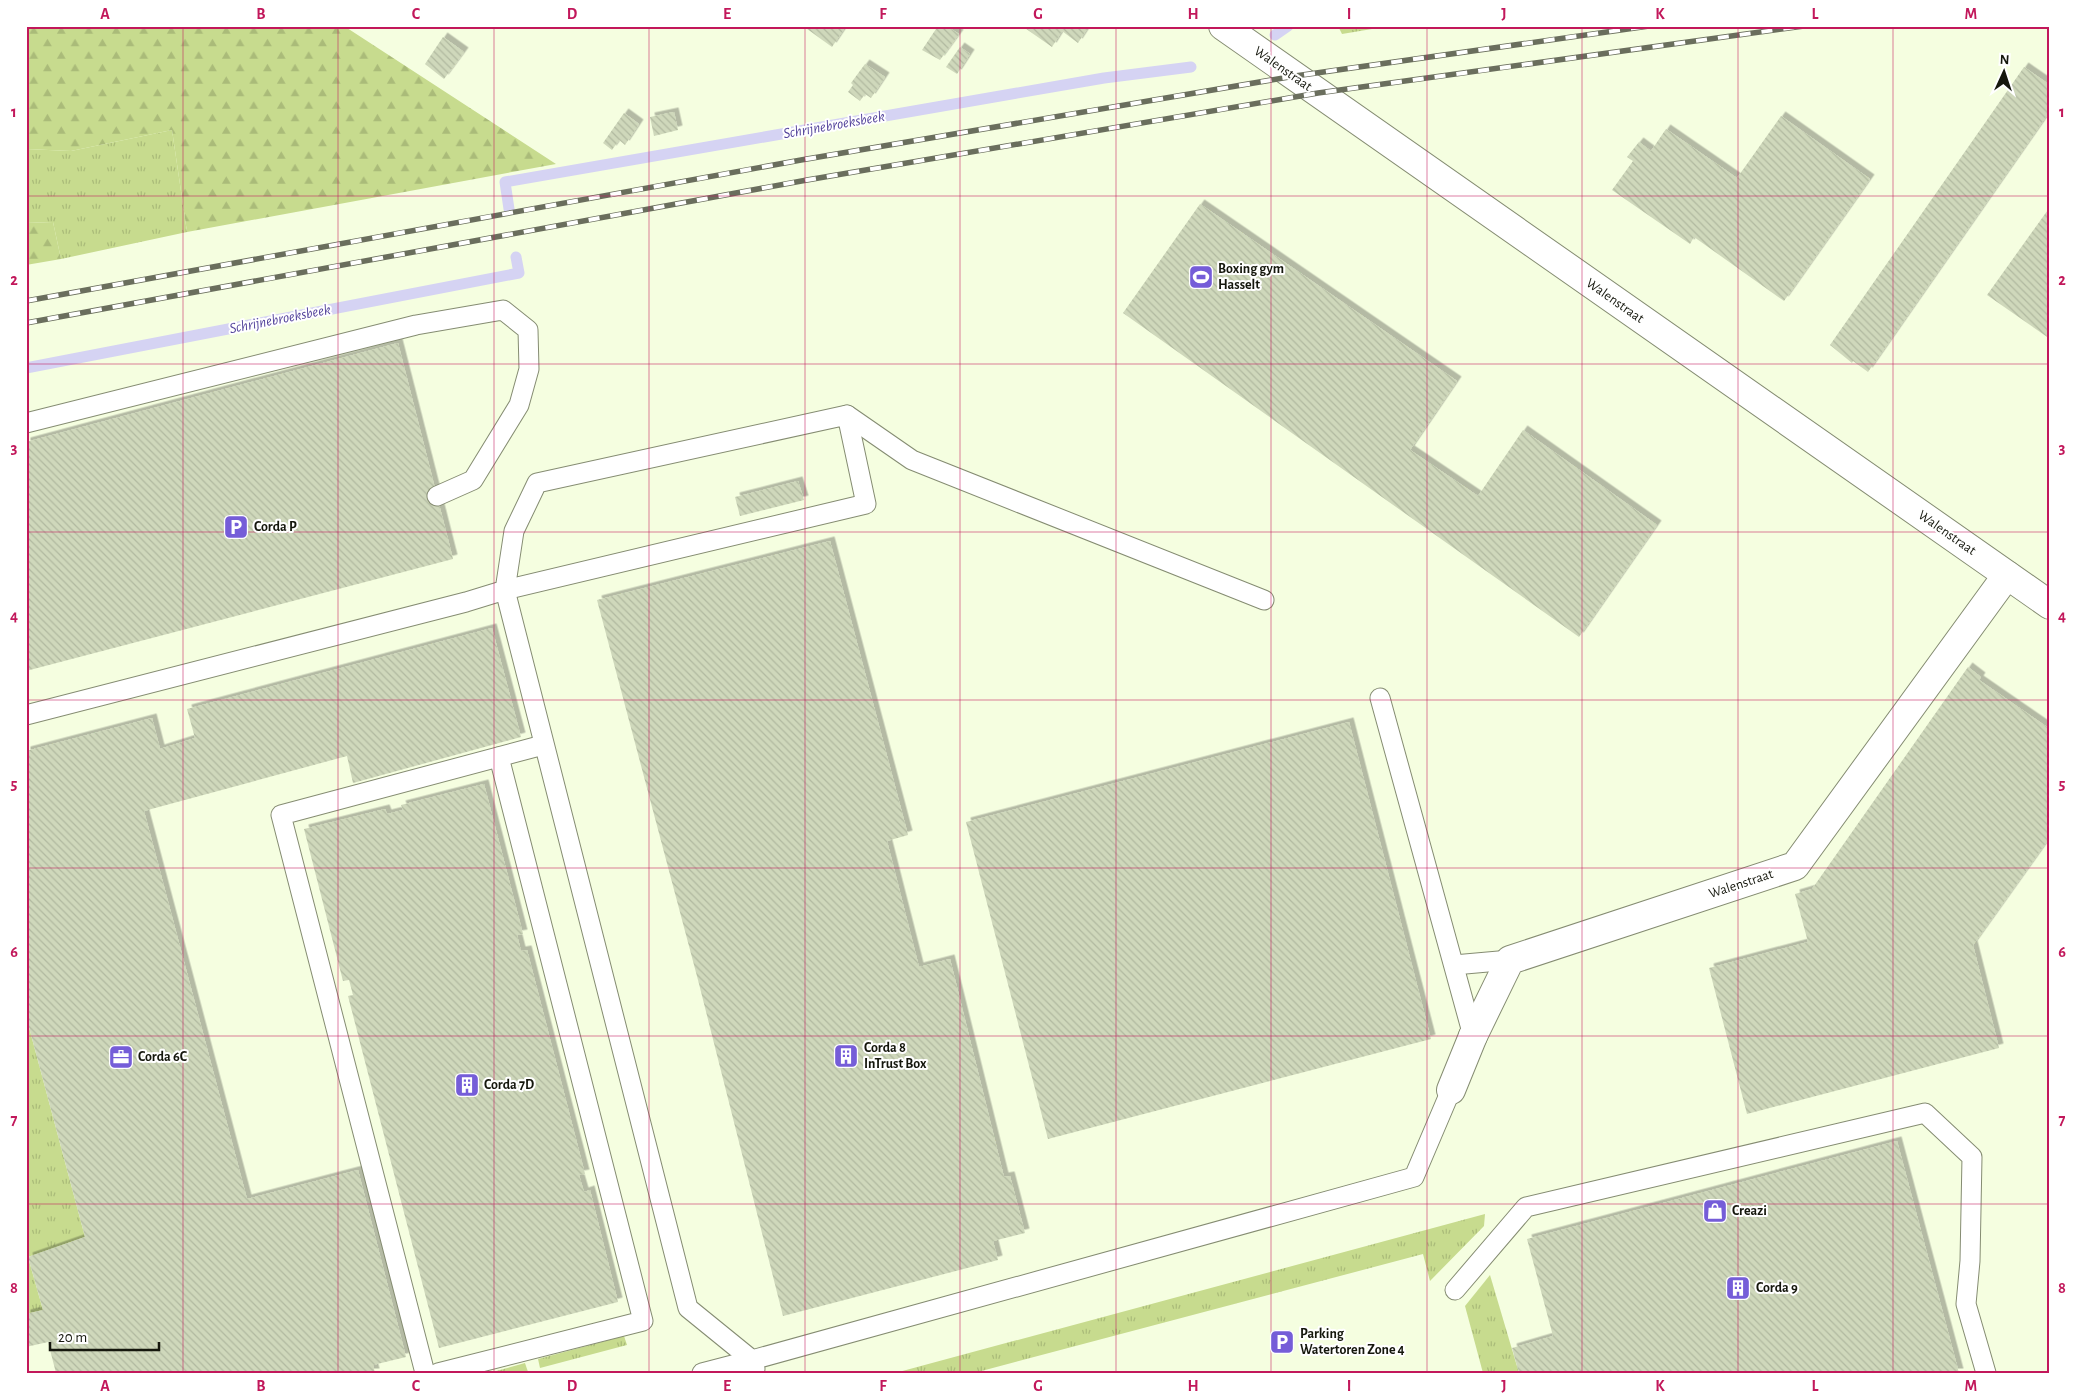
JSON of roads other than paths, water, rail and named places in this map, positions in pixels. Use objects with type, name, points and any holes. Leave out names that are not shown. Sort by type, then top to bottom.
[{"type":"street","name":"Walenstraat","points":[[1223,26],[2050,605]]},
{"type":"street","name":"Walenstraat","points":[[1510,960],[1795,866],[2007,575]]},
{"type":"street","points":[[1451,1090],[1473,1036],[1510,960]]},
{"type":"lane","points":[[26,423],[416,325],[503,310],[528,330],[529,369],[520,405],[473,480],[437,496]]},
{"type":"lane","points":[[26,715],[466,602],[505,590],[866,504],[847,415]]},
{"type":"lane","points":[[754,1366],[688,1308],[543,745],[505,590],[514,531],[537,483],[847,415],[912,460],[1264,600]]},
{"type":"lane","points":[[1380,698],[1473,1036]]},
{"type":"lane","points":[[425,1373],[281,816],[543,745]]},
{"type":"lane","points":[[438,1373],[643,1321],[499,757]]},
{"type":"lane","points":[[1454,965],[1510,960]]},
{"type":"lane","points":[[702,1373],[754,1366],[1414,1177],[1451,1090]]},
{"type":"lane","points":[[1456,1290],[1526,1207],[1925,1113],[1972,1157],[1970,1261],[1966,1304],[1986,1373]]},
{"type":"waterway","name":"Schrijnebroeksbeek","points":[[1275,35],[1288,26]]},
{"type":"waterway","name":"Schrijnebroeksbeek","points":[[509,209],[505,182],[1104,78],[1191,67]]},
{"type":"waterway","name":"Schrijnebroeksbeek","points":[[26,368],[519,273],[516,257]]},
{"type":"railway","points":[[26,301],[801,160],[1295,76],[1649,26]]},
{"type":"railway","points":[[26,323],[807,180],[1318,93],[1804,26]]},
{"type":"place","name":"Boxing gym Hasselt","points":[[1201,277]]},
{"type":"place","name":"Corda P","points":[[236,527]]},
{"type":"place","name":"Corda 8 InTrust Box","points":[[846,1056]]},
{"type":"place","name":"Corda 6C","points":[[121,1057]]},
{"type":"place","name":"Corda 7D","points":[[467,1085]]},
{"type":"place","name":"Creazi","points":[[1715,1211]]},
{"type":"place","name":"Corda 9","points":[[1738,1288]]},
{"type":"place","name":"Parking Watertoren Zone 4","points":[[1282,1342]]}]
